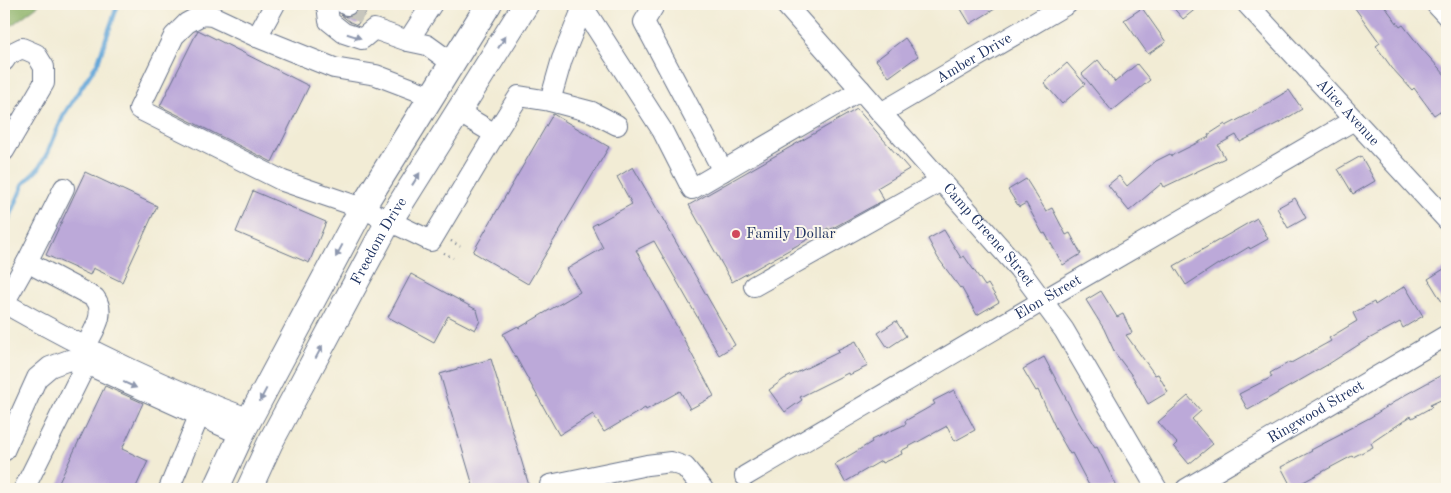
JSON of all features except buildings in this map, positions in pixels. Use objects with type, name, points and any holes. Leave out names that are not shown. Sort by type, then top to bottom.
[{"type":"main road","name":"Freedom Drive","points":[[216,489],[246,427],[362,208],[489,4]]},
{"type":"main road","name":"Freedom Drive","points":[[249,489],[270,443],[390,221],[526,4]]},
{"type":"street","points":[[257,37],[275,4]]},
{"type":"street","points":[[335,4],[328,21],[344,33],[362,39],[369,22],[408,41],[426,46],[452,63]]},
{"type":"street","points":[[408,41],[432,4]]},
{"type":"street","points":[[655,4],[644,22],[723,171]]},
{"type":"street","name":"Camp Greene Street","points":[[785,4],[1019,269],[1043,300],[1064,330],[1157,489]]},
{"type":"street","name":"Amber Drive","points":[[881,113],[1067,4]]},
{"type":"street","name":"Alice Avenue","points":[[1247,4],[1447,220]]},
{"type":"street","points":[[1436,4],[1447,16]]},
{"type":"street","points":[[582,5],[662,130],[692,188],[861,90]]},
{"type":"street","points":[[550,101],[562,58],[582,5]]},
{"type":"street","points":[[431,96],[376,75],[334,68],[257,37],[212,16],[202,14],[187,23],[174,36],[138,109],[282,181],[362,208],[431,241],[520,96],[550,101],[592,112],[617,125]]},
{"type":"street","points":[[4,61],[8,55],[22,48],[36,54],[44,67],[44,84],[4,151]]},
{"type":"street","points":[[458,112],[495,134]]},
{"type":"street","name":"Elon Street","points":[[745,476],[1043,300],[1354,120]]},
{"type":"street","points":[[754,286],[941,181]]},
{"type":"street","points":[[64,188],[4,303],[86,355],[199,416],[246,427]]},
{"type":"street","points":[[24,489],[86,355],[101,310],[95,298],[27,262]]},
{"type":"street","name":"Ringwood Street","points":[[1186,489],[1447,335]]},
{"type":"street","points":[[4,451],[37,378],[50,367],[86,355],[166,386],[246,427]]},
{"type":"street","points":[[169,489],[199,416]]},
{"type":"street","points":[[551,489],[550,485],[647,465],[671,462],[685,467],[703,489]]},
{"type":"green space","points":[[4,4],[40,4],[4,31]]},
{"type":"waterway","points":[[4,231],[24,183],[39,168],[64,114],[98,62],[118,4]]},
{"type":"tunnel","points":[[347,5],[365,14]]},
{"type":"place","name":"Family Dollar","points":[[736,234]]}]
